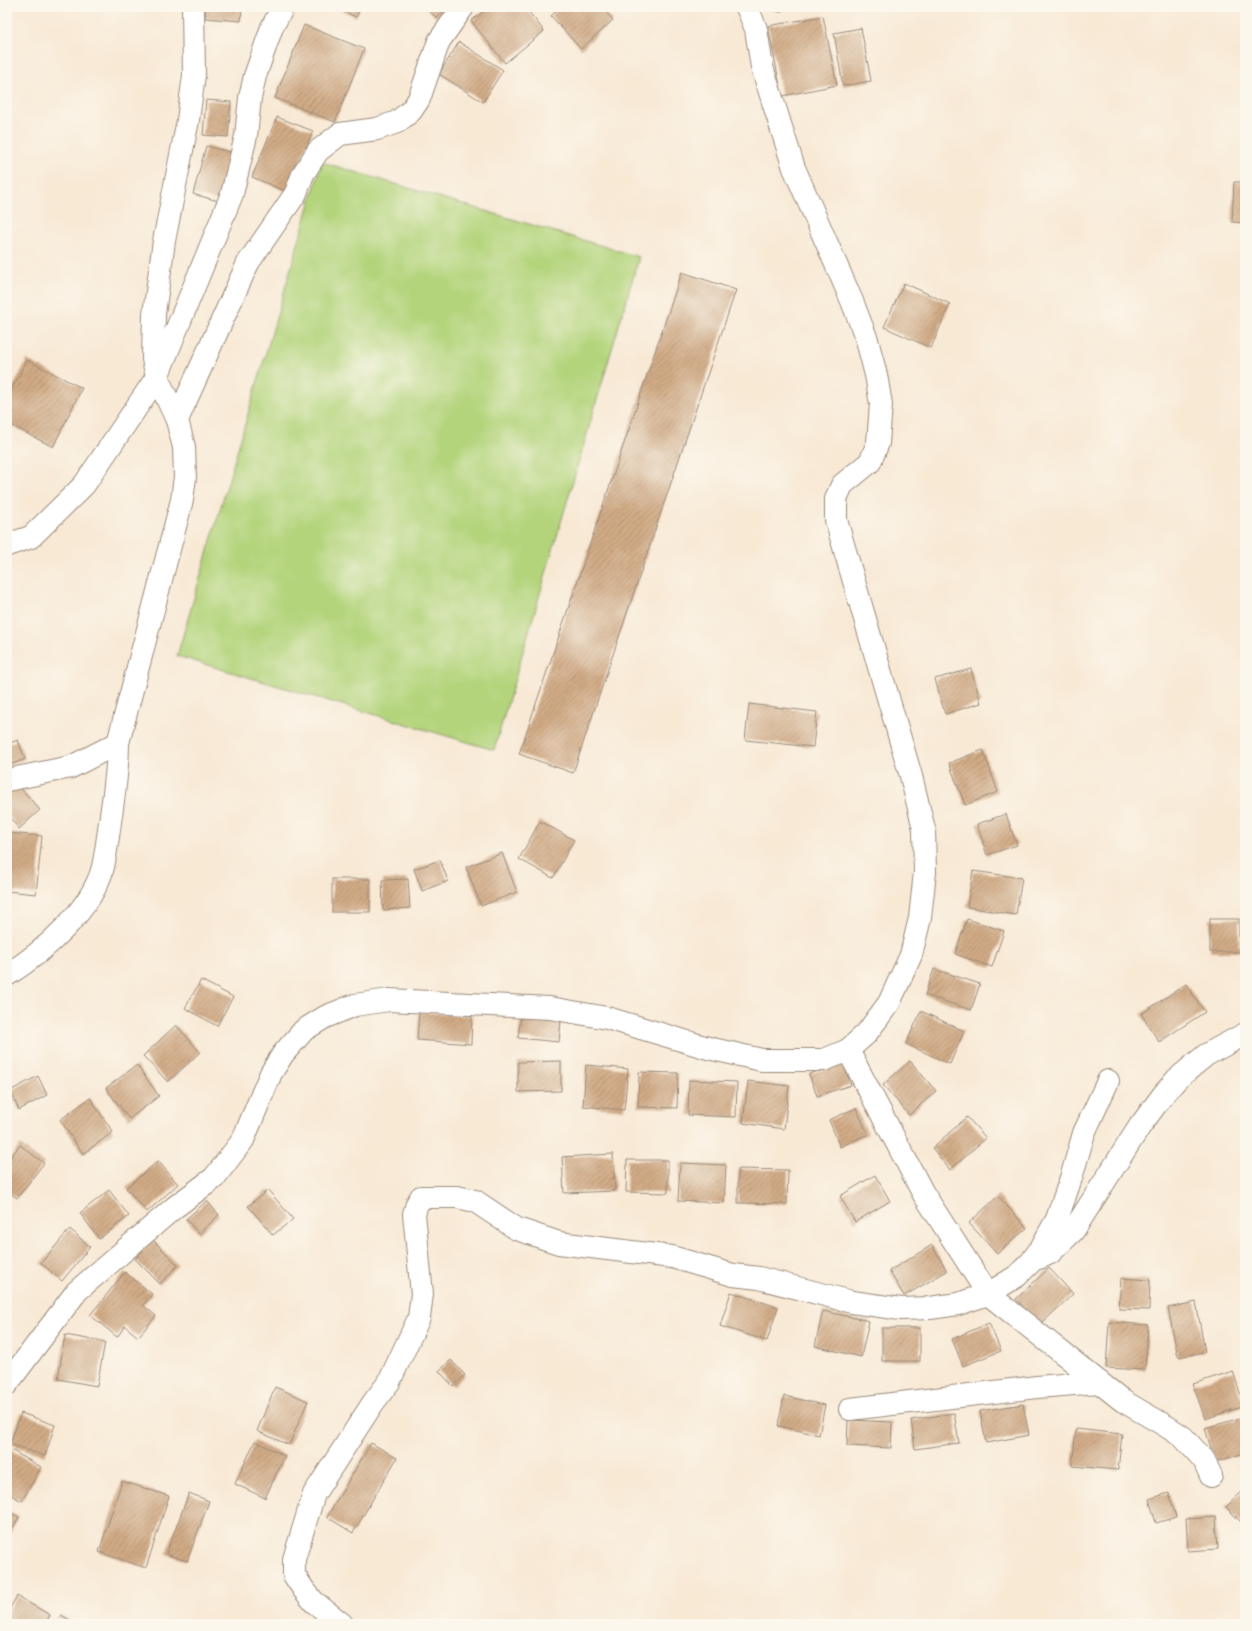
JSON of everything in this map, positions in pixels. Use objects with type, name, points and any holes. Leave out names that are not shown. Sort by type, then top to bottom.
[{"type":"street","points":[[7,975],[62,932],[80,912],[91,894],[102,869],[117,776],[118,743],[182,500],[185,477],[184,447],[177,420],[157,377],[153,359],[154,314],[164,241],[188,120],[194,75],[193,7]]},
{"type":"street","points":[[7,545],[31,537],[84,485],[157,377],[232,194],[244,143],[255,76],[272,27],[283,7]]},
{"type":"street","points":[[177,420],[248,263],[296,194],[303,174],[318,151],[340,134],[377,129],[397,122],[411,111],[418,99],[439,41],[463,7]]},
{"type":"street","points":[[7,1384],[76,1291],[175,1207],[214,1178],[243,1140],[271,1072],[283,1054],[304,1030],[331,1014],[355,1005],[389,1000],[550,1008],[607,1018],[708,1048],[762,1060],[824,1060],[848,1050],[866,1034],[889,1003],[911,955],[920,918],[925,872],[924,829],[911,776],[836,520],[836,498],[842,485],[870,462],[878,443],[881,404],[876,375],[867,340],[852,300],[794,168],[762,67],[756,29],[747,7]]},
{"type":"street","points":[[7,780],[71,767],[118,743]]},
{"type":"street","points":[[1031,1262],[1050,1253],[1073,1231],[1140,1126],[1177,1079],[1206,1055],[1245,1034]]},
{"type":"street","points":[[848,1050],[923,1193],[988,1294],[1123,1401],[1183,1437],[1204,1460],[1211,1476]]},
{"type":"street","points":[[342,1624],[314,1602],[304,1590],[294,1575],[294,1559],[314,1494],[373,1402],[389,1382],[419,1318],[422,1294],[414,1214],[421,1197],[457,1197],[475,1201],[517,1229],[559,1243],[672,1257],[734,1275],[759,1278],[852,1302],[901,1309],[930,1308],[958,1304],[988,1294],[1017,1276],[1031,1262],[1050,1234],[1057,1219],[1071,1178],[1084,1133],[1108,1081]]},
{"type":"street","points":[[850,1409],[1037,1387],[1099,1382]]},
{"type":"green space","points":[[322,162],[639,257],[494,750],[177,656]]},
{"type":"building","points":[[206,7],[242,7],[241,21],[205,18]]},
{"type":"building","points":[[334,7],[361,7],[356,17]]},
{"type":"building","points":[[424,7],[447,7],[437,18]]},
{"type":"building","points":[[489,7],[525,7],[544,31],[505,63],[471,21]]},
{"type":"building","points":[[560,7],[601,7],[613,20],[581,49],[551,16]]},
{"type":"building","points":[[762,7],[782,7],[781,12]]},
{"type":"building","points":[[823,16],[837,85],[782,96],[768,26]]},
{"type":"building","points":[[304,25],[364,49],[335,122],[275,98]]},
{"type":"building","points":[[861,28],[871,81],[843,86],[834,33]]},
{"type":"building","points":[[459,42],[503,70],[483,102],[439,74]]},
{"type":"building","points":[[206,100],[231,102],[228,137],[203,135]]},
{"type":"building","points":[[277,117],[313,131],[287,192],[252,177]]},
{"type":"building","points":[[206,146],[234,153],[222,202],[193,194]]},
{"type":"building","points":[[1234,182],[1245,182],[1245,223],[1232,222]]},
{"type":"building","points":[[682,272],[736,290],[573,773],[519,754]]},
{"type":"building","points":[[904,283],[950,304],[931,348],[884,327]]},
{"type":"building","points":[[27,360],[82,388],[53,447],[7,423],[7,398]]},
{"type":"building","points":[[971,669],[981,703],[945,714],[935,679]]},
{"type":"building","points":[[749,704],[817,712],[813,747],[745,740]]},
{"type":"building","points":[[18,740],[25,759],[7,766],[7,744]]},
{"type":"building","points":[[983,750],[998,792],[965,805],[949,763]]},
{"type":"building","points":[[18,785],[40,810],[19,829],[7,814],[7,794]]},
{"type":"building","points":[[1006,814],[1017,845],[987,855],[977,824]]},
{"type":"building","points":[[540,821],[574,840],[553,878],[519,859]]},
{"type":"building","points":[[7,833],[42,836],[36,894],[7,891]]},
{"type":"building","points":[[502,853],[517,892],[481,906],[466,867]]},
{"type":"building","points":[[440,860],[448,881],[422,891],[414,869]]},
{"type":"building","points":[[973,871],[1022,878],[1016,915],[967,907]]},
{"type":"building","points":[[332,879],[370,879],[370,912],[332,912]]},
{"type":"building","points":[[408,879],[410,908],[383,910],[382,880]]},
{"type":"building","points":[[967,919],[1004,931],[992,967],[955,954]]},
{"type":"building","points":[[1210,919],[1239,919],[1239,952],[1210,952]]},
{"type":"building","points":[[934,969],[980,984],[971,1010],[925,995]]},
{"type":"building","points":[[201,980],[233,997],[217,1026],[185,1008]]},
{"type":"building","points":[[1186,984],[1205,1012],[1159,1042],[1141,1014]]},
{"type":"building","points":[[921,1011],[964,1031],[950,1064],[906,1044]]},
{"type":"building","points":[[419,1012],[472,1016],[471,1044],[417,1040]]},
{"type":"building","points":[[521,1016],[561,1020],[559,1042],[518,1038]]},
{"type":"building","points":[[176,1025],[200,1052],[168,1082],[143,1056]]},
{"type":"building","points":[[561,1061],[561,1091],[518,1092],[518,1062]]},
{"type":"building","points":[[910,1061],[936,1091],[909,1115],[883,1085]]},
{"type":"building","points":[[843,1063],[851,1085],[817,1096],[809,1074]]},
{"type":"building","points":[[137,1065],[159,1096],[129,1119],[106,1088]]},
{"type":"building","points":[[586,1065],[628,1069],[624,1110],[583,1106]]},
{"type":"building","points":[[639,1072],[678,1073],[677,1108],[638,1107]]},
{"type":"building","points":[[38,1076],[47,1095],[19,1110],[10,1091]]},
{"type":"building","points":[[689,1080],[737,1082],[736,1117],[688,1115]]},
{"type":"building","points":[[748,1081],[789,1086],[784,1129],[743,1123]]},
{"type":"building","points":[[90,1098],[113,1132],[83,1154],[60,1120]]},
{"type":"building","points":[[856,1108],[868,1134],[840,1147],[829,1120]]},
{"type":"building","points":[[967,1117],[986,1138],[950,1170],[932,1148]]},
{"type":"building","points":[[20,1145],[44,1163],[17,1198],[7,1191],[7,1162]]},
{"type":"building","points":[[613,1154],[615,1191],[564,1193],[562,1157]]},
{"type":"building","points":[[627,1160],[668,1160],[668,1193],[626,1192]]},
{"type":"building","points":[[158,1161],[178,1184],[147,1212],[126,1188]]},
{"type":"building","points":[[680,1163],[726,1165],[724,1203],[678,1201]]},
{"type":"building","points":[[738,1169],[788,1170],[787,1204],[738,1203]]},
{"type":"building","points":[[875,1175],[890,1201],[855,1222],[840,1196]]},
{"type":"building","points":[[109,1190],[129,1216],[99,1239],[80,1213]]},
{"type":"building","points":[[268,1190],[293,1219],[273,1235],[248,1206]]},
{"type":"building","points":[[998,1196],[1027,1228],[997,1254],[969,1223]]},
{"type":"building","points":[[207,1201],[219,1215],[199,1234],[186,1219]]},
{"type":"building","points":[[70,1229],[90,1247],[62,1281],[41,1263]]},
{"type":"building","points":[[153,1240],[178,1265],[160,1284],[135,1259]]},
{"type":"building","points":[[932,1245],[947,1271],[904,1296],[889,1271]]},
{"type":"building","points":[[1049,1268],[1073,1294],[1040,1325],[1016,1299]]},
{"type":"building","points":[[125,1272],[152,1294],[143,1305],[156,1316],[138,1337],[125,1326],[117,1337],[90,1315]]},
{"type":"building","points":[[1121,1278],[1150,1280],[1149,1310],[1119,1309]]},
{"type":"building","points":[[731,1292],[778,1307],[767,1341],[720,1326]]},
{"type":"building","points":[[1196,1302],[1205,1352],[1178,1357],[1168,1308]]},
{"type":"building","points":[[823,1311],[869,1321],[861,1357],[815,1346]]},
{"type":"building","points":[[1109,1322],[1148,1325],[1145,1370],[1106,1368]]},
{"type":"building","points":[[989,1323],[1001,1351],[963,1366],[952,1339]]},
{"type":"building","points":[[882,1328],[920,1328],[920,1361],[882,1361]]},
{"type":"building","points":[[65,1335],[105,1342],[97,1386],[58,1379]]},
{"type":"building","points":[[451,1360],[465,1375],[453,1386],[439,1371]]},
{"type":"building","points":[[1233,1371],[1244,1406],[1205,1419],[1193,1384]]},
{"type":"building","points":[[275,1387],[308,1401],[289,1445],[257,1431]]},
{"type":"building","points":[[784,1396],[825,1405],[819,1435],[778,1426]]},
{"type":"building","points":[[1023,1404],[1029,1435],[986,1443],[980,1411]]},
{"type":"building","points":[[21,1413],[55,1425],[45,1456],[10,1444]]},
{"type":"building","points":[[954,1413],[959,1443],[915,1449],[911,1420]]},
{"type":"building","points":[[1244,1417],[1245,1453],[1215,1462],[1205,1428]]},
{"type":"building","points":[[848,1420],[892,1422],[891,1448],[847,1446]]},
{"type":"building","points":[[1076,1429],[1122,1434],[1118,1470],[1072,1466]]},
{"type":"building","points":[[255,1441],[285,1456],[265,1498],[235,1484]]},
{"type":"building","points":[[371,1443],[397,1458],[353,1533],[327,1517]]},
{"type":"building","points":[[11,1450],[41,1467],[22,1501],[7,1493],[7,1458]]},
{"type":"building","points":[[122,1481],[169,1496],[146,1568],[99,1552]]},
{"type":"building","points":[[1245,1489],[1245,1521],[1242,1523],[1226,1507]]},
{"type":"building","points":[[189,1493],[209,1501],[187,1561],[166,1554]]},
{"type":"building","points":[[1169,1493],[1176,1517],[1156,1523],[1149,1499]]},
{"type":"building","points":[[7,1511],[19,1517],[8,1537],[7,1536]]},
{"type":"building","points":[[1216,1517],[1218,1549],[1188,1551],[1186,1519]]},
{"type":"building","points":[[17,1596],[50,1615],[45,1624],[7,1624],[7,1613]]},
{"type":"building","points":[[61,1615],[77,1624],[56,1624]]}]
